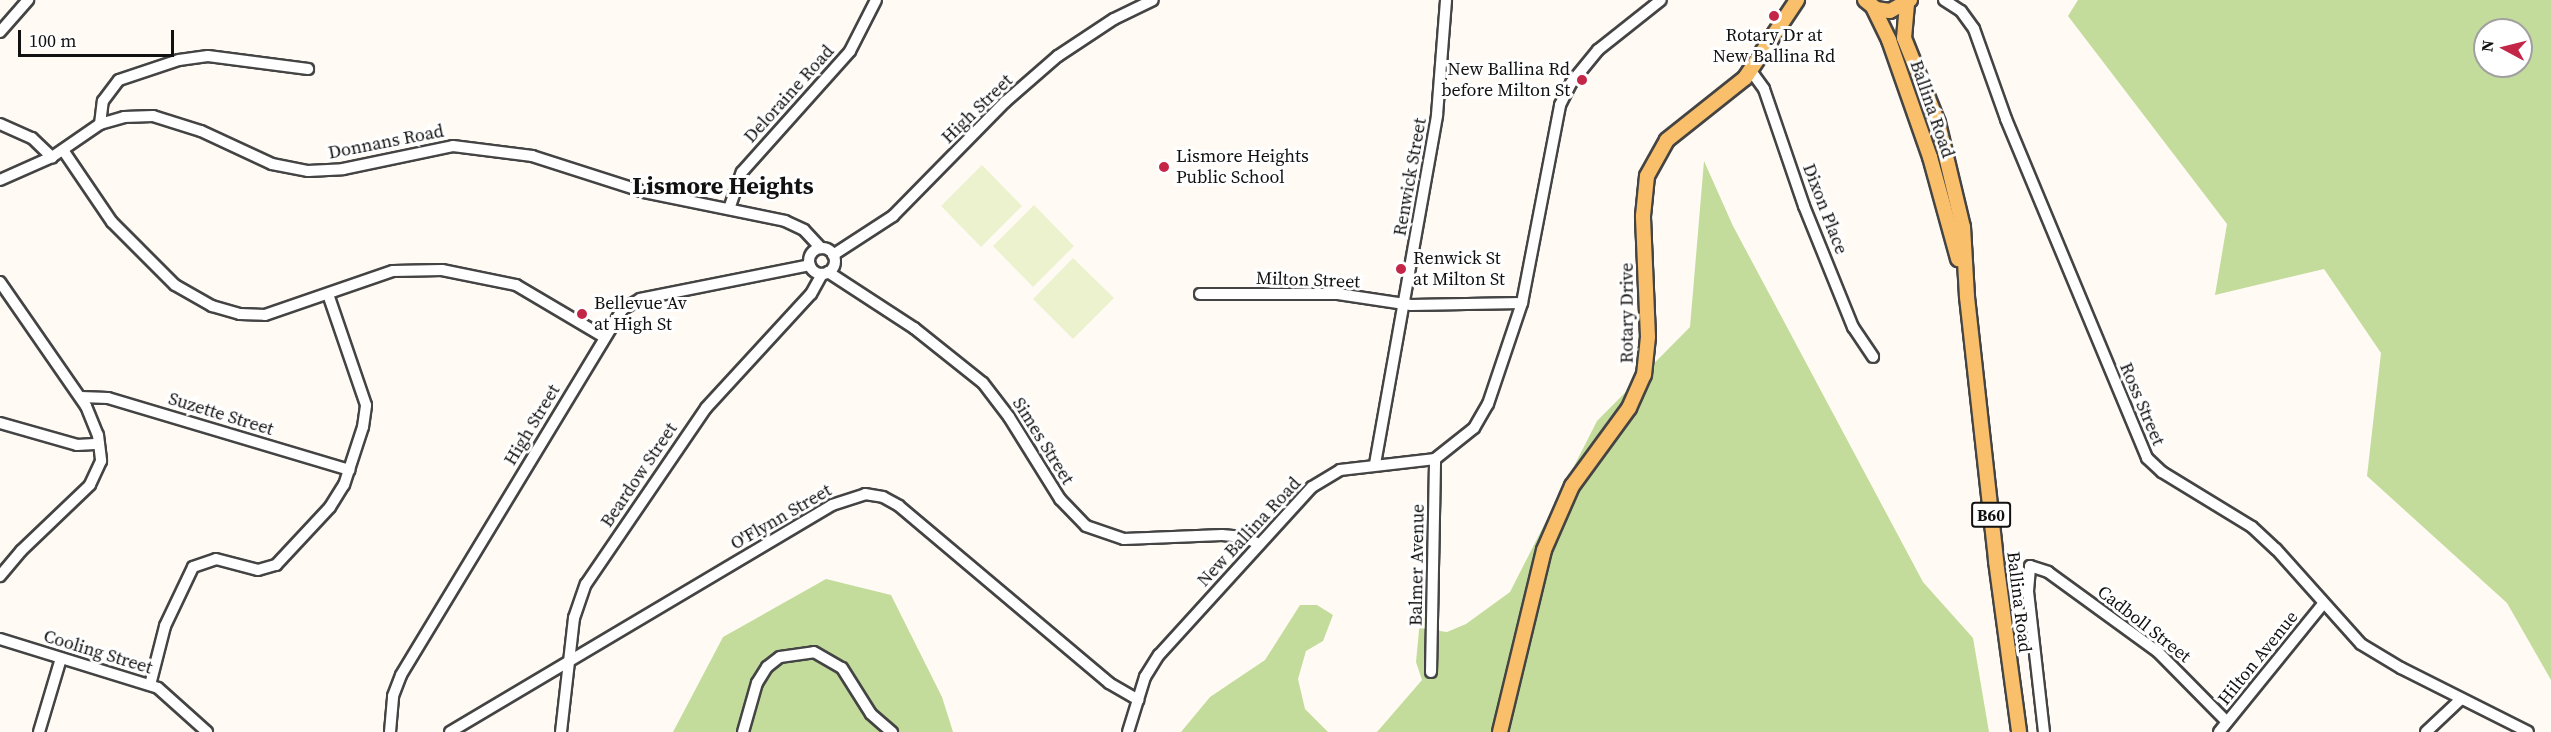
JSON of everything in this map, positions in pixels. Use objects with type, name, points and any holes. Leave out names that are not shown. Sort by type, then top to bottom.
[{"type":"main road","name":"Rotary Drive","points":[[1500,732],[1544,550],[1572,486],[1629,408],[1644,375],[1648,337],[1643,216],[1647,176],[1667,140],[1737,86],[1751,71],[1783,25],[1797,0]]},
{"type":"main road","name":"Rotary Drive","points":[[1783,25],[1807,0]]},
{"type":"main road","name":"B60","points":[[1869,4],[1890,11],[1909,2]]},
{"type":"main road","name":"Ballina Road","points":[[1909,2],[1905,42],[1938,123],[1954,181],[1963,227],[1967,297],[2019,732]]},
{"type":"main road","name":"Ballina Road","points":[[1869,4],[1889,40],[1930,157],[1967,297]]},
{"type":"street","points":[[2,27],[28,0]]},
{"type":"street","name":"Deloraine Road","points":[[729,209],[741,172],[850,51],[876,0]]},
{"type":"street","name":"High Street","points":[[833,255],[893,216],[1005,102],[1058,57],[1114,19],[1153,0]]},
{"type":"street","name":"Renwick Street","points":[[1375,464],[1437,115],[1446,0]]},
{"type":"street","name":"New Ballina Road","points":[[1128,732],[1138,700],[1159,655],[1259,544],[1324,478],[1340,470],[1375,464],[1435,459],[1464,439],[1482,416],[1522,303],[1560,105],[1571,84],[1598,50],[1661,0]]},
{"type":"street","name":"Ross Street","points":[[1944,0],[1954,3],[1974,29],[2006,119],[2142,451],[2162,472],[2252,527],[2276,549],[2361,644],[2378,656],[2528,732]]},
{"type":"street","points":[[100,123],[103,101],[119,80],[178,60],[208,56],[308,69]]},
{"type":"street","name":"Dixon Place","points":[[1751,71],[1764,89],[1804,206],[1853,327],[1873,357]]},
{"type":"street","name":"Donnans Road","points":[[0,180],[52,157],[100,123],[140,115],[169,120],[272,164],[308,171],[343,169],[441,147],[479,147],[541,159],[644,192],[795,225],[821,248]]},
{"type":"street","points":[[0,124],[32,138],[52,157]]},
{"type":"street","points":[[63,150],[112,222],[175,285],[198,300],[240,314],[265,315],[393,271],[459,272],[516,285],[604,337]]},
{"type":"street","points":[[821,248],[833,255],[834,265],[825,273],[810,265],[811,254],[821,248]]},
{"type":"street","name":"High Street","points":[[390,732],[393,696],[401,675],[623,309],[640,299],[810,265]]},
{"type":"street","name":"Simes Street","points":[[825,273],[914,328],[983,383],[1009,417],[1060,499],[1086,526],[1124,539],[1222,535],[1244,537],[1259,544]]},
{"type":"street","name":"Beardow Street","points":[[561,732],[577,607],[595,570],[706,408],[811,294],[825,273]]},
{"type":"street","points":[[0,282],[81,398],[95,425],[99,444],[99,470],[90,485],[21,551],[0,576]]},
{"type":"street","points":[[150,685],[165,626],[193,567],[216,559],[258,570],[276,566],[330,507],[350,470],[366,405],[328,294]]},
{"type":"street","name":"Milton Street","points":[[1200,294],[1338,294],[1405,304],[1522,303]]},
{"type":"street","name":"Suzette Street","points":[[81,398],[108,398],[350,470]]},
{"type":"street","points":[[0,423],[77,445],[99,444]]},
{"type":"street","name":"Balmer Avenue","points":[[1431,672],[1435,459]]},
{"type":"street","name":"O'Flynn Street","points":[[450,732],[832,505],[865,494],[891,500],[1108,683],[1138,700]]},
{"type":"street","name":"Cadboll Street","points":[[2044,732],[2028,591],[2030,566],[2048,572],[2158,651],[2227,722]]},
{"type":"street","name":"Hilton Avenue","points":[[2219,732],[2324,604]]},
{"type":"street","name":"Cooling Street","points":[[0,639],[150,685],[165,692],[207,732]]},
{"type":"street","points":[[743,732],[757,683],[767,668],[780,657],[814,652],[843,668],[871,714],[892,732]]},
{"type":"street","points":[[39,732],[61,658]]},
{"type":"street","points":[[2426,732],[2461,699]]},
{"type":"green space","points":[[2078,0],[2551,0],[2551,680],[2507,603],[2367,476],[2381,353],[2324,269],[2215,295],[2227,224],[2068,16]]},
{"type":"green space","points":[[1704,161],[1733,226],[1923,582],[1973,638],[1989,732],[1377,732],[1422,680],[1416,662],[1420,620],[1426,617],[1440,631],[1447,632],[1466,624],[1510,592],[1597,421],[1690,327]]},
{"type":"green space","points":[[982,165],[1022,206],[981,247],[941,206]]},
{"type":"green space","points":[[1034,205],[1074,246],[1033,287],[993,246]]},
{"type":"green space","points":[[1073,258],[1114,298],[1073,339],[1033,299]]},
{"type":"green space","points":[[826,579],[891,595],[942,697],[953,732],[673,732],[723,637]]},
{"type":"green space","points":[[1300,605],[1317,605],[1333,615],[1323,641],[1306,651],[1298,679],[1305,709],[1328,732],[1181,732],[1210,697],[1265,660]]},
{"type":"place","name":"Rotary Dr at New Ballina Rd","points":[[1774,16]]},
{"type":"place","name":"New Ballina Rd before Milton St","points":[[1582,80]]},
{"type":"place","name":"Lismore Heights Public School","points":[[1164,167]]},
{"type":"place","name":"Renwick St at Milton St","points":[[1401,269]]},
{"type":"place","name":"Bellevue Av at High St","points":[[582,314]]},
{"type":"district","name":"Lismore Heights","points":[[723,186]]}]
